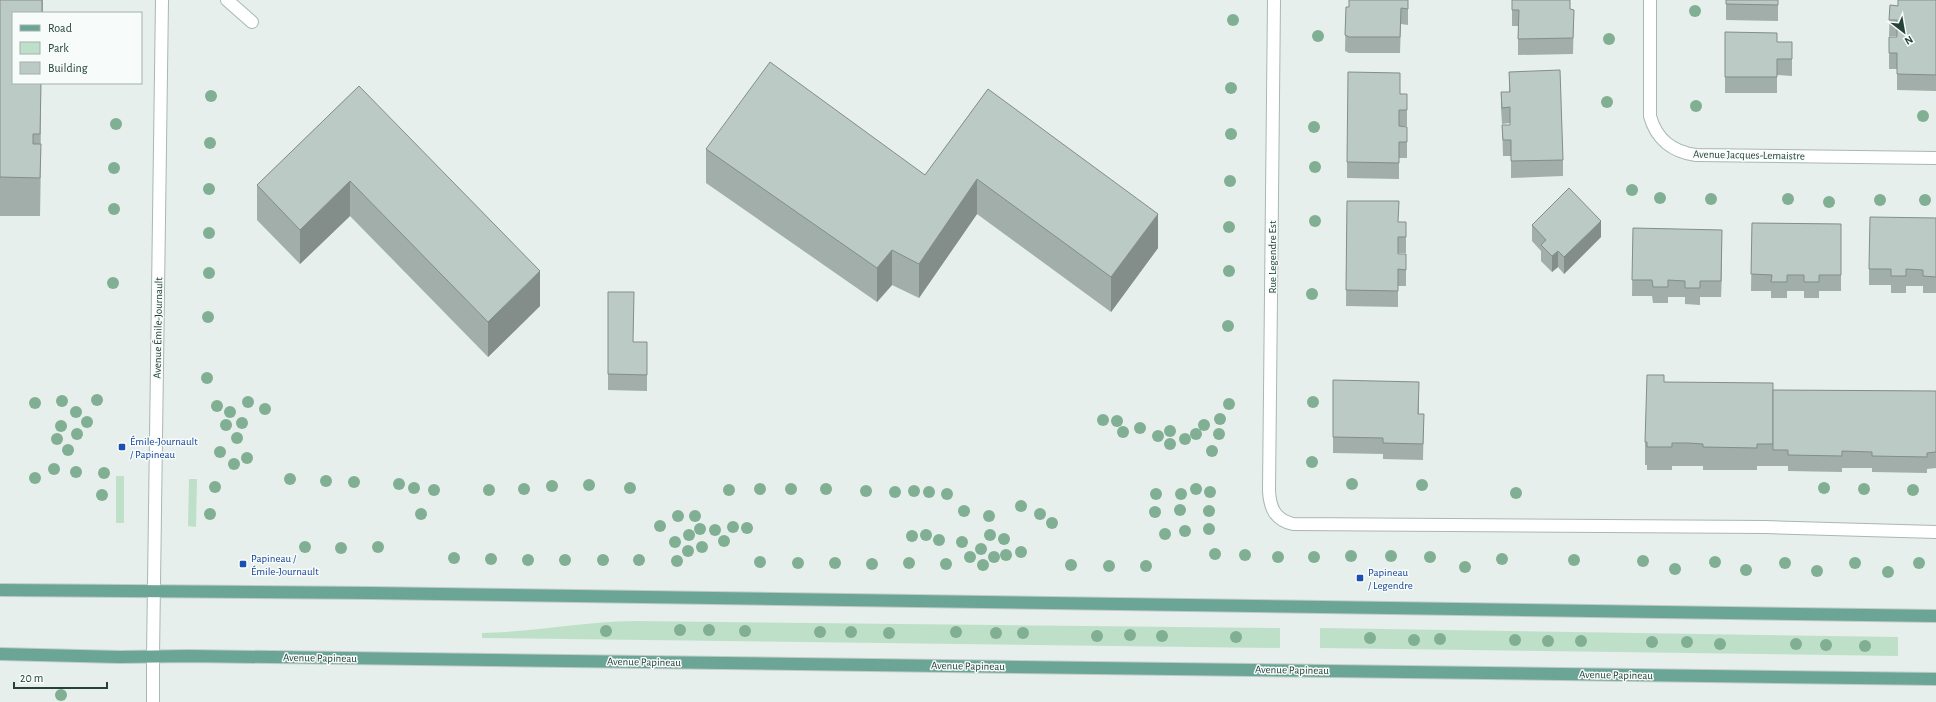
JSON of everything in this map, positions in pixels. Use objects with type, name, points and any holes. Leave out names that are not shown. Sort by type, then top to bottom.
[{"type":"main road","points":[[0,590],[154,593],[370,593],[1936,616]]},
{"type":"main road","name":"Avenue Papineau","points":[[0,654],[1936,679]]},
{"type":"street","name":"Avenue Émile-Journault","points":[[153,702],[162,0]]},
{"type":"street","points":[[227,0],[252,22]]},
{"type":"street","name":"Rue Legendre Est","points":[[1274,0],[1269,491],[1274,513],[1281,520],[1293,524],[1765,527],[1936,532]]},
{"type":"street","name":"Avenue Jacques-Lemaistre","points":[[1650,0],[1650,116],[1656,133],[1669,146],[1682,152],[1696,155],[1936,158]]},
{"type":"green space","points":[[116,476],[124,476],[124,523],[116,523]]},
{"type":"green space","points":[[189,479],[197,479],[196,527],[188,526]]},
{"type":"green space","points":[[633,621],[1280,628],[1280,648],[482,638],[482,633]]},
{"type":"green space","points":[[1320,628],[1898,637],[1898,656],[1320,648]]},
{"type":"building","points":[[0,0],[42,0],[42,12],[12,12],[12,84],[41,84],[40,134],[33,134],[33,144],[41,144],[40,178],[0,177]]},
{"type":"building","points":[[1349,0],[1408,0],[1408,9],[1401,8],[1400,37],[1349,37],[1345,35],[1346,7],[1349,7]]},
{"type":"building","points":[[1512,0],[1570,0],[1570,9],[1574,10],[1573,38],[1518,39],[1519,10],[1512,10]]},
{"type":"building","points":[[1726,0],[1778,0],[1778,5],[1726,4]]},
{"type":"building","points":[[1898,0],[1936,0],[1936,75],[1897,74],[1897,53],[1889,53],[1889,37],[1897,37],[1897,20],[1889,20],[1890,5],[1898,6]]},
{"type":"building","points":[[1725,32],[1777,33],[1777,42],[1792,42],[1792,59],[1777,59],[1777,77],[1725,77]]},
{"type":"building","points":[[770,62],[925,175],[988,89],[1158,214],[1111,277],[977,179],[919,264],[892,250],[877,268],[706,149]]},
{"type":"building","points":[[1560,70],[1563,160],[1511,161],[1511,140],[1503,140],[1502,125],[1510,125],[1510,107],[1502,108],[1501,92],[1510,92],[1509,72]]},
{"type":"building","points":[[1348,72],[1400,73],[1400,94],[1407,94],[1407,110],[1399,110],[1399,126],[1407,127],[1407,142],[1399,142],[1399,163],[1347,162]]},
{"type":"building","points":[[359,86],[540,271],[488,322],[350,181],[300,230],[257,185]]},
{"type":"building","points":[[1569,188],[1601,221],[1564,257],[1558,251],[1552,256],[1541,245],[1546,240],[1532,225]]},
{"type":"building","points":[[1347,201],[1399,201],[1398,222],[1406,222],[1406,237],[1398,237],[1398,254],[1406,254],[1406,270],[1398,269],[1398,291],[1346,290]]},
{"type":"building","points":[[1870,217],[1936,218],[1936,277],[1923,276],[1923,270],[1906,269],[1906,276],[1891,276],[1891,269],[1869,269]]},
{"type":"building","points":[[1752,223],[1841,224],[1841,275],[1819,275],[1819,282],[1804,282],[1804,275],[1787,275],[1787,282],[1771,282],[1772,275],[1751,274]]},
{"type":"building","points":[[1633,228],[1722,230],[1721,281],[1700,281],[1700,288],[1685,288],[1685,281],[1668,280],[1668,287],[1653,287],[1652,280],[1632,280]]},
{"type":"building","points":[[608,292],[634,292],[633,342],[647,342],[647,375],[608,374]]},
{"type":"building","points":[[1647,375],[1664,375],[1664,382],[1773,383],[1773,444],[1757,444],[1757,448],[1703,447],[1703,444],[1688,443],[1672,443],[1672,447],[1647,447],[1647,442],[1645,442]]},
{"type":"building","points":[[1333,380],[1419,382],[1418,414],[1424,414],[1423,444],[1383,443],[1383,438],[1333,437]]},
{"type":"building","points":[[1773,390],[1936,391],[1936,452],[1927,453],[1927,457],[1872,456],[1872,452],[1842,451],[1842,456],[1788,455],[1788,450],[1773,450]]},
{"type":"place","name":"Émile-Journault / Papineau","points":[[122,447]]},
{"type":"place","name":"Papineau / Émile-Journault","points":[[243,564]]},
{"type":"place","name":"Papineau / Legendre","points":[[1360,578]]}]
